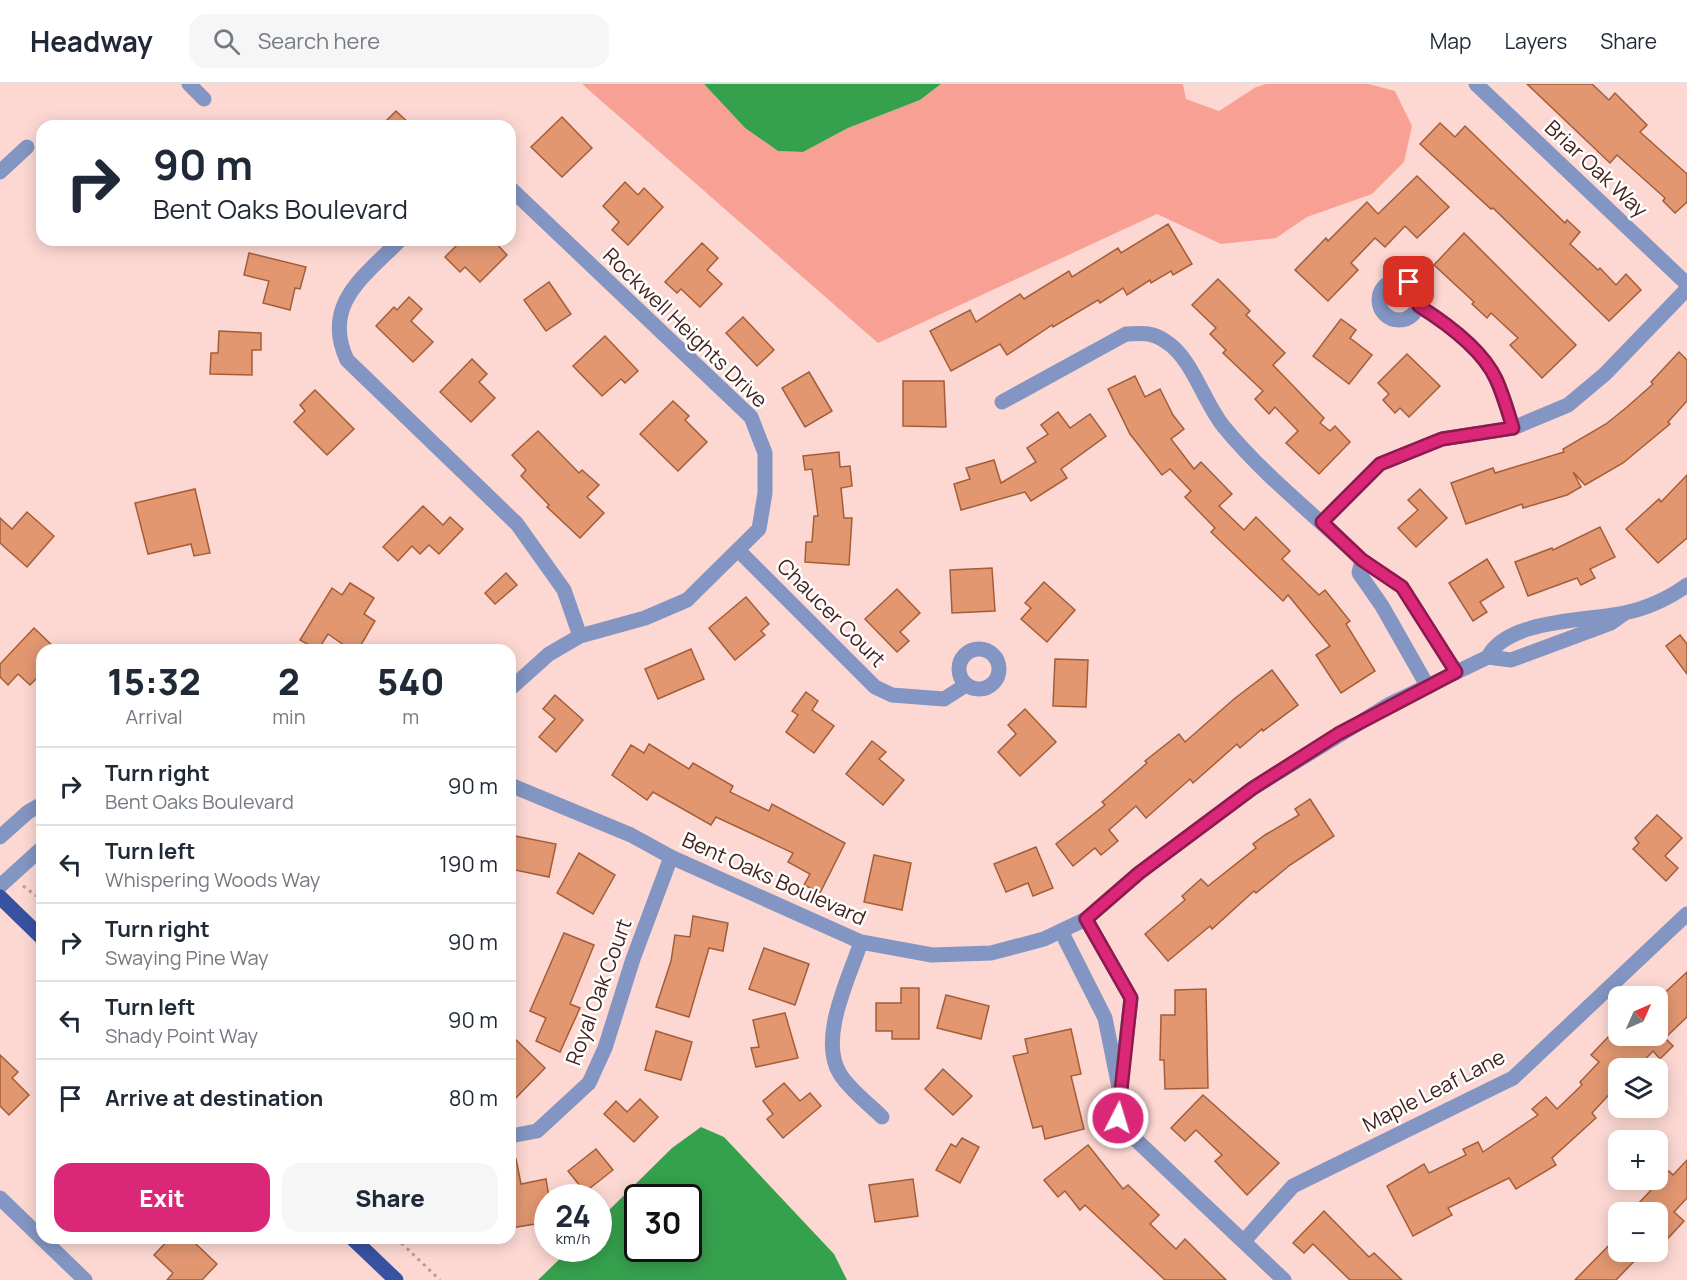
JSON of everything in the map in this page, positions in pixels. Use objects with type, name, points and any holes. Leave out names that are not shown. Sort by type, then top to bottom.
[{"type":"main road","points":[[0,897],[36,932]]},
{"type":"main road","points":[[358,1244],[396,1280]]},
{"type":"street","points":[[189,84],[204,99]]},
{"type":"street","name":"Briar Oak Way","points":[[1476,84],[1687,286]]},
{"type":"street","points":[[0,172],[27,147]]},
{"type":"street","name":"Rockwell Heights Drive","points":[[516,194],[751,417],[765,453],[765,493],[759,529],[687,600],[645,618],[580,636],[549,654],[516,684]]},
{"type":"street","points":[[394,246],[353,289],[341,305],[339,343],[347,360],[517,524],[564,590],[580,636]]},
{"type":"street","points":[[1322,522],[1380,464],[1442,439],[1513,428],[1568,405],[1605,374],[1687,286]]},
{"type":"street","points":[[1419,306],[1442,320],[1481,358],[1496,378],[1513,428]]},
{"type":"street","points":[[1002,402],[1126,333],[1147,333],[1166,341],[1180,354],[1223,426],[1276,481],[1362,560],[1402,587],[1456,672]]},
{"type":"street","name":"Chaucer Court","points":[[739,551],[875,687],[892,695],[944,699],[966,685]]},
{"type":"street","points":[[1362,560],[1359,573],[1382,606],[1428,687]]},
{"type":"street","name":"Bent Oaks Boulevard","points":[[516,787],[631,835],[671,857],[861,942],[932,955],[991,952],[1044,939],[1086,919],[1139,873],[1253,788],[1390,704],[1488,657],[1501,640],[1557,621],[1625,613],[1675,595],[1687,585]]},
{"type":"street","name":"Bent Oaks Boulevard","points":[[1488,657],[1511,660],[1611,623],[1625,613]]},
{"type":"street","points":[[0,837],[36,807]]},
{"type":"street","points":[[0,886],[36,853]]},
{"type":"street","name":"Royal Oak Court","points":[[516,1135],[537,1131],[589,1083],[605,1048],[633,959],[671,857]]},
{"type":"street","name":"Maple Leaf Lane","points":[[1244,1241],[1293,1185],[1512,1078],[1687,914]]},
{"type":"street","points":[[1086,919],[1131,998],[1118,1118],[1134,1138],[1284,1280]]},
{"type":"street","points":[[1061,931],[1105,1018],[1120,1092]]},
{"type":"street","points":[[861,942],[832,1029],[831,1044],[840,1074],[882,1117]]},
{"type":"street","points":[[0,1198],[36,1233]]},
{"type":"street","points":[[48,1244],[85,1280]]},
{"type":"path","points":[[22,885],[36,896]]},
{"type":"path","points":[[402,1244],[440,1280]]},
{"type":"shaded area","points":[[582,84],[704,84],[745,128],[778,151],[803,152],[848,128],[920,100],[941,84],[1183,84],[1186,99],[1219,111],[1256,87],[1266,84],[1369,84],[1395,91],[1412,126],[1404,162],[1372,194],[1307,217],[1276,238],[1221,244],[1157,214],[878,343]]},
{"type":"shaded area","points":[[704,84],[941,84],[920,100],[848,128],[803,152],[778,151],[745,128]]},
{"type":"shaded area","points":[[701,1127],[724,1137],[834,1254],[847,1280],[538,1280],[557,1262],[612,1262],[612,1207],[624,1195],[624,1262],[702,1262],[702,1184],[636,1184],[672,1148]]},
{"type":"building","points":[[1527,84],[1592,84],[1609,100],[1615,93],[1647,125],[1640,132],[1687,174],[1687,202],[1675,213],[1663,201],[1665,198],[1617,155],[1610,163]]},
{"type":"building","points":[[396,111],[406,120],[387,120]]},
{"type":"building","points":[[562,117],[592,148],[562,177],[531,147]]},
{"type":"building","points":[[1440,123],[1455,137],[1465,126],[1565,223],[1567,220],[1580,232],[1570,244],[1598,270],[1600,268],[1616,285],[1626,274],[1641,290],[1609,321],[1493,208],[1491,209],[1420,144]]},
{"type":"building","points":[[1417,176],[1449,207],[1417,238],[1405,226],[1385,247],[1375,238],[1351,263],[1358,270],[1328,301],[1295,270],[1326,238],[1328,241],[1367,202],[1378,214]]},
{"type":"building","points":[[625,182],[638,195],[644,188],[663,207],[628,245],[612,230],[619,222],[603,206]]},
{"type":"building","points":[[1168,224],[1192,264],[1173,275],[1171,271],[1151,283],[1150,280],[1127,295],[1123,288],[1100,303],[1098,300],[1053,327],[1052,325],[1007,355],[1000,344],[951,371],[930,331],[970,310],[976,322],[1020,294],[1024,299],[1069,271],[1072,277],[1118,248],[1121,253]]},
{"type":"building","points":[[1464,233],[1576,345],[1542,378],[1510,345],[1518,338],[1491,313],[1487,318],[1472,304],[1474,302],[1434,265]]},
{"type":"building","points":[[702,243],[718,258],[707,270],[722,284],[700,307],[681,289],[677,293],[665,282]]},
{"type":"building","points":[[456,246],[499,246],[507,255],[480,282],[465,267],[460,272],[445,257]]},
{"type":"building","points":[[249,253],[306,267],[300,289],[295,288],[290,310],[263,303],[269,281],[244,275]]},
{"type":"building","points":[[1218,279],[1250,311],[1246,315],[1285,353],[1273,365],[1324,418],[1320,423],[1330,431],[1335,426],[1350,442],[1319,474],[1286,443],[1298,431],[1275,407],[1269,414],[1255,399],[1263,391],[1223,353],[1226,350],[1210,334],[1216,328],[1192,305]]},
{"type":"building","points":[[549,282],[571,314],[546,331],[524,300]]},
{"type":"building","points":[[409,297],[422,309],[411,321],[433,342],[413,362],[376,326],[394,307],[397,310]]},
{"type":"building","points":[[743,317],[774,350],[757,366],[726,333]]},
{"type":"building","points":[[1341,319],[1356,330],[1350,338],[1372,355],[1349,384],[1313,356]]},
{"type":"building","points":[[219,331],[261,333],[261,350],[252,350],[252,375],[210,374],[211,353],[218,353]]},
{"type":"building","points":[[605,336],[638,371],[625,383],[621,379],[602,396],[573,366]]},
{"type":"building","points":[[1679,352],[1687,360],[1687,401],[1668,422],[1670,424],[1623,463],[1585,485],[1573,472],[1581,487],[1567,495],[1523,508],[1522,504],[1466,524],[1451,483],[1493,468],[1495,473],[1564,452],[1563,449],[1606,424],[1627,407],[1653,384],[1651,382]]},
{"type":"building","points":[[1407,354],[1440,386],[1409,417],[1400,408],[1395,413],[1383,400],[1389,394],[1378,383]]},
{"type":"building","points":[[472,359],[487,374],[479,382],[495,398],[471,422],[440,392]]},
{"type":"building","points":[[809,372],[832,411],[805,427],[782,388]]},
{"type":"building","points":[[1135,376],[1145,397],[1160,389],[1173,415],[1184,429],[1171,439],[1194,469],[1201,462],[1232,494],[1219,506],[1244,530],[1256,517],[1290,551],[1282,559],[1319,595],[1325,590],[1350,621],[1346,624],[1375,671],[1341,693],[1316,655],[1330,646],[1288,595],[1283,601],[1211,532],[1215,528],[1185,497],[1191,491],[1170,469],[1162,475],[1130,434],[1108,389]]},
{"type":"building","points":[[903,381],[944,381],[946,427],[903,426]]},
{"type":"building","points":[[315,390],[354,429],[327,455],[294,422],[305,411],[300,405]]},
{"type":"building","points":[[673,401],[689,416],[685,420],[707,442],[678,471],[640,434]]},
{"type":"building","points":[[1058,412],[1070,428],[1090,414],[1106,436],[1061,469],[1067,478],[1031,501],[1025,492],[961,510],[954,484],[970,479],[966,468],[994,460],[1001,483],[1036,462],[1027,448],[1048,434],[1041,425]]},
{"type":"building","points":[[538,431],[579,473],[582,470],[599,485],[587,497],[604,513],[580,538],[547,507],[549,505],[521,476],[526,470],[512,455]]},
{"type":"building","points":[[839,452],[840,467],[850,466],[852,486],[841,488],[844,518],[852,518],[849,565],[805,562],[806,542],[812,542],[814,516],[818,516],[812,469],[805,470],[803,456]]},
{"type":"building","points":[[1687,475],[1687,538],[1658,563],[1626,529],[1659,499],[1661,502]]},
{"type":"building","points":[[195,489],[210,553],[194,556],[191,544],[148,554],[135,503]]},
{"type":"building","points":[[1420,489],[1447,518],[1416,547],[1398,528],[1418,510],[1408,500]]},
{"type":"building","points":[[423,506],[443,525],[450,517],[463,529],[439,554],[429,545],[420,554],[412,546],[398,561],[383,547]]},
{"type":"building","points":[[27,512],[54,536],[27,567],[0,543],[0,518],[12,529]]},
{"type":"building","points":[[1600,527],[1615,557],[1590,569],[1595,578],[1581,585],[1577,578],[1528,596],[1515,562],[1552,548],[1553,550]]},
{"type":"building","points":[[1487,559],[1504,587],[1480,602],[1487,612],[1473,621],[1449,583]]},
{"type":"building","points":[[992,568],[995,611],[952,613],[950,570]]},
{"type":"building","points":[[506,573],[517,585],[495,604],[485,593]]},
{"type":"building","points":[[1044,582],[1075,610],[1047,642],[1021,619],[1031,608],[1025,603]]},
{"type":"building","points":[[350,583],[374,598],[364,614],[375,621],[362,644],[342,644],[328,634],[322,644],[307,644],[300,640],[332,588],[342,595]]},
{"type":"building","points":[[897,589],[920,613],[900,632],[909,641],[897,652],[865,619]]},
{"type":"building","points":[[746,597],[769,624],[761,631],[765,635],[735,660],[709,628]]},
{"type":"building","points":[[34,628],[51,644],[36,644],[36,679],[30,685],[18,674],[8,685],[0,677],[0,664]]},
{"type":"building","points":[[1680,635],[1687,644],[1687,674],[1666,646]]},
{"type":"building","points":[[691,649],[704,679],[658,699],[645,669]]},
{"type":"building","points":[[1055,659],[1088,660],[1086,707],[1053,706]]},
{"type":"building","points":[[1272,670],[1298,705],[1263,731],[1262,729],[1240,748],[1237,744],[1193,783],[1190,779],[1146,818],[1136,806],[1109,830],[1118,841],[1101,855],[1095,848],[1073,866],[1056,844],[1105,805],[1102,802],[1147,763],[1145,761],[1179,734],[1185,742],[1234,699]]},
{"type":"building","points":[[806,692],[818,701],[812,710],[834,726],[814,753],[786,732],[798,715],[792,711]]},
{"type":"building","points":[[555,695],[583,720],[556,752],[539,737],[555,719],[543,709]]},
{"type":"building","points":[[1025,709],[1056,742],[1020,776],[998,752],[1016,734],[1008,725]]},
{"type":"building","points":[[872,741],[886,752],[879,759],[904,780],[883,805],[846,774]]},
{"type":"building","points":[[649,744],[689,769],[693,763],[733,786],[730,792],[769,811],[772,804],[845,843],[820,893],[804,885],[810,874],[788,862],[793,853],[716,817],[711,825],[653,792],[647,800],[612,775],[631,745],[644,753]]},
{"type":"building","points":[[1310,799],[1334,836],[1290,865],[1256,893],[1254,891],[1212,929],[1210,926],[1168,961],[1145,934],[1185,900],[1182,896],[1201,879],[1208,886],[1256,848],[1253,844],[1299,815],[1295,809]]},
{"type":"building","points":[[1657,815],[1682,838],[1665,856],[1678,868],[1666,881],[1633,849],[1639,843],[1635,838]]},
{"type":"building","points":[[516,836],[556,844],[549,877],[516,870]]},
{"type":"building","points":[[1036,847],[1053,888],[1033,896],[1028,883],[1006,892],[994,864]]},
{"type":"building","points":[[579,853],[615,875],[593,914],[557,893]]},
{"type":"building","points":[[874,855],[911,863],[902,910],[864,902]]},
{"type":"building","points":[[693,916],[728,923],[723,951],[709,948],[689,1017],[656,1007],[671,961],[675,935],[690,937]]},
{"type":"building","points":[[564,933],[594,945],[570,1004],[580,1008],[560,1052],[536,1041],[546,1018],[530,1011]]},
{"type":"building","points":[[764,948],[809,964],[795,1005],[749,989]]},
{"type":"building","points":[[1687,972],[1687,1017],[1668,1035],[1668,990]]},
{"type":"building","points":[[901,988],[919,988],[919,1039],[892,1039],[892,1031],[876,1031],[876,1003],[901,1003]]},
{"type":"building","points":[[1206,989],[1208,1088],[1165,1089],[1164,1060],[1160,1060],[1161,1015],[1175,1015],[1175,990]]},
{"type":"building","points":[[946,995],[989,1006],[981,1039],[937,1028]]},
{"type":"building","points":[[785,1013],[798,1058],[756,1067],[751,1048],[759,1047],[753,1020]]},
{"type":"building","points":[[1071,1029],[1081,1074],[1071,1076],[1084,1129],[1045,1139],[1042,1126],[1033,1128],[1013,1056],[1028,1053],[1025,1039]]},
{"type":"building","points":[[656,1031],[692,1042],[681,1080],[645,1070]]},
{"type":"building","points":[[1608,1037],[1608,1046],[1668,1046],[1668,1041],[1673,1046],[1661,1058],[1653,1051],[1646,1058],[1608,1058],[1608,1096],[1592,1113],[1596,1118],[1552,1158],[1556,1165],[1516,1189],[1509,1178],[1448,1208],[1452,1215],[1413,1236],[1387,1186],[1424,1164],[1429,1173],[1466,1155],[1463,1149],[1478,1142],[1483,1152],[1538,1115],[1532,1109],[1546,1097],[1557,1109],[1582,1085],[1580,1082],[1599,1062],[1591,1055]]},
{"type":"building","points":[[516,1040],[545,1068],[516,1098]]},
{"type":"building","points":[[0,1055],[18,1072],[12,1078],[29,1095],[9,1115],[0,1106]]},
{"type":"building","points":[[943,1069],[972,1096],[953,1115],[925,1089]]},
{"type":"building","points":[[784,1083],[800,1101],[810,1093],[821,1106],[783,1138],[767,1119],[773,1114],[763,1101]]},
{"type":"building","points":[[1203,1095],[1279,1163],[1247,1195],[1215,1161],[1222,1155],[1196,1130],[1185,1141],[1171,1128]]},
{"type":"building","points":[[640,1099],[658,1117],[634,1142],[604,1114],[616,1101],[627,1112]]},
{"type":"building","points":[[962,1138],[979,1147],[960,1183],[936,1170],[951,1144],[956,1147]]},
{"type":"building","points":[[1088,1145],[1123,1189],[1128,1185],[1159,1215],[1150,1224],[1176,1249],[1185,1239],[1226,1280],[1165,1280],[1085,1205],[1080,1210],[1065,1191],[1058,1197],[1044,1180]]},
{"type":"building","points":[[596,1149],[613,1170],[595,1184],[579,1184],[568,1171]]},
{"type":"building","points":[[516,1159],[521,1184],[546,1179],[547,1184],[534,1184],[534,1224],[516,1227]]},
{"type":"building","points":[[1687,1160],[1687,1198],[1674,1212],[1684,1221],[1668,1238],[1668,1202],[1640,1202],[1651,1190],[1668,1190],[1668,1172],[1673,1175]]},
{"type":"building","points":[[913,1179],[918,1216],[875,1222],[869,1185]]},
{"type":"building","points":[[1324,1211],[1369,1257],[1374,1253],[1402,1280],[1350,1280],[1313,1244],[1304,1253],[1293,1243]]},
{"type":"building","points":[[164,1244],[196,1244],[217,1264],[202,1280],[167,1280],[173,1273],[154,1255]]},
{"type":"building","points":[[1608,1246],[1608,1262],[1633,1262],[1616,1280],[1575,1280]]},
{"type":"route","points":[[1118,1118],[1131,998],[1086,919],[1139,873],[1253,788],[1390,704],[1456,672],[1402,587],[1362,560],[1322,522],[1380,464],[1442,439],[1513,428],[1496,378],[1481,358],[1442,320],[1419,306],[1419,294],[1409,282]]}]
